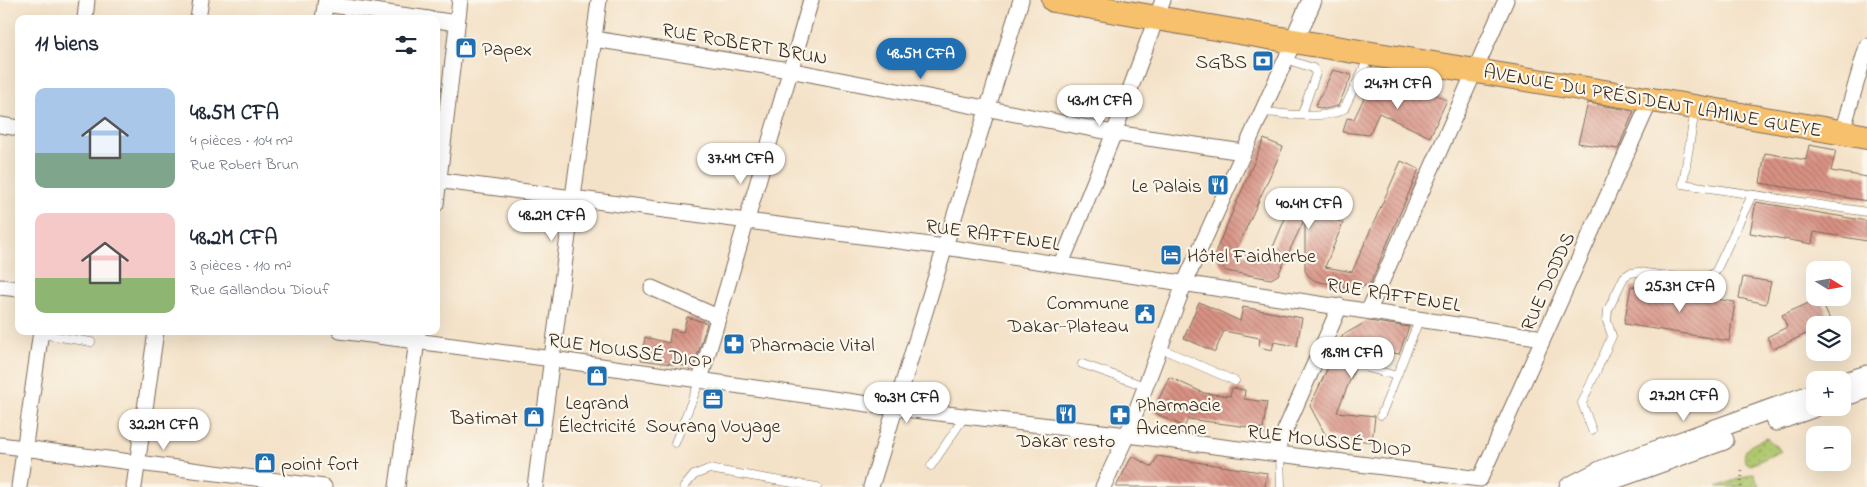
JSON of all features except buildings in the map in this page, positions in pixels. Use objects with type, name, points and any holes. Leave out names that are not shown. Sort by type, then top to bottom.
[{"type":"main road","name":"AVENUE DU PRÉSIDENT LAMINE GUEYE","points":[[1054,0],[1159,9],[1289,50],[1371,53],[1695,106],[1867,137]]},
{"type":"street","points":[[85,15],[87,0]]},
{"type":"street","points":[[199,15],[201,0]]},
{"type":"street","points":[[440,163],[460,0]]},
{"type":"street","points":[[535,487],[599,0]]},
{"type":"street","points":[[700,380],[811,0]]},
{"type":"street","points":[[871,487],[1021,0]]},
{"type":"street","points":[[1103,487],[1127,434],[1185,282],[1312,0]]},
{"type":"street","points":[[1369,310],[1506,0]]},
{"type":"street","points":[[325,8],[391,15]]},
{"type":"street","points":[[1061,264],[1114,133],[1159,9]]},
{"type":"street","points":[[440,21],[457,23]]},
{"type":"street","name":"RUE ROBERT BRUN","points":[[594,39],[789,70],[1114,133],[1243,152]]},
{"type":"street","points":[[1842,132],[1867,46]]},
{"type":"street","name":"RUE DODDS","points":[[1484,483],[1544,338],[1651,99]]},
{"type":"street","points":[[0,125],[15,127]]},
{"type":"street","name":"RUE RAFFENEL","points":[[440,180],[945,247],[1544,338]]},
{"type":"street","points":[[0,287],[15,289]]},
{"type":"street","points":[[652,288],[718,317]]},
{"type":"street","points":[[1278,453],[1340,306]]},
{"type":"street","points":[[19,487],[41,335]]},
{"type":"street","points":[[134,487],[155,335]]},
{"type":"street","name":"RUE MOUSSÉ DIOP","points":[[402,335],[552,359],[896,408],[1278,453],[1484,483]]},
{"type":"street","points":[[397,487],[418,336]]},
{"type":"street","points":[[1851,380],[1867,375]]},
{"type":"street","points":[[1851,394],[1867,389]]},
{"type":"street","points":[[1568,487],[1602,470],[1806,396]]},
{"type":"street","points":[[1599,487],[1612,480],[1806,410]]},
{"type":"street","points":[[0,445],[138,463],[266,483],[324,487]]},
{"type":"lane","points":[[1289,50],[1313,68],[1316,73],[1302,114]]},
{"type":"lane","points":[[1262,112],[1336,114],[1344,109],[1371,53]]},
{"type":"lane","points":[[1695,106],[1683,184],[1867,212]]},
{"type":"lane","points":[[1592,430],[1582,403],[1612,336],[1607,321],[1608,310],[1624,277],[1630,273],[1639,272],[1702,281],[1716,271],[1752,195]]},
{"type":"lane","points":[[1381,415],[1420,318]]},
{"type":"lane","points":[[52,335],[91,342]]},
{"type":"lane","points":[[1160,348],[1235,381]]},
{"type":"lane","points":[[1082,364],[1145,386]]},
{"type":"lane","points":[[1368,368],[1397,376]]},
{"type":"lane","points":[[675,443],[700,380]]},
{"type":"lane","points":[[931,466],[965,416]]},
{"type":"lane","points":[[1278,453],[1281,487]]},
{"type":"lane","points":[[684,487],[694,475],[709,469],[817,487]]},
{"type":"path","points":[[1741,487],[1742,470]]},
{"type":"green space","points":[[1767,438],[1781,451],[1751,465],[1745,462],[1744,457],[1747,449]]},
{"type":"green space","points":[[1754,473],[1759,487],[1717,487]]},
{"type":"place","name":"Papex","points":[[466,48]]},
{"type":"place","name":"SGBS","points":[[1263,61]]},
{"type":"place","name":"Le Palais","points":[[1218,185]]},
{"type":"place","name":"Hôtel Faidherbe","points":[[1171,255]]},
{"type":"place","name":"Commune Dakar-Plateau","points":[[1145,314]]},
{"type":"place","name":"Pharmacie Vital","points":[[734,344]]},
{"type":"place","name":"Legrand Électricité","points":[[597,376]]},
{"type":"place","name":"Sourang Voyage","points":[[713,399]]},
{"type":"place","name":"Dakar resto","points":[[1066,414]]},
{"type":"place","name":"Pharmacie Avicenne","points":[[1120,415]]},
{"type":"place","name":"Batimat","points":[[534,417]]},
{"type":"place","name":"point fort","points":[[265,463]]}]
